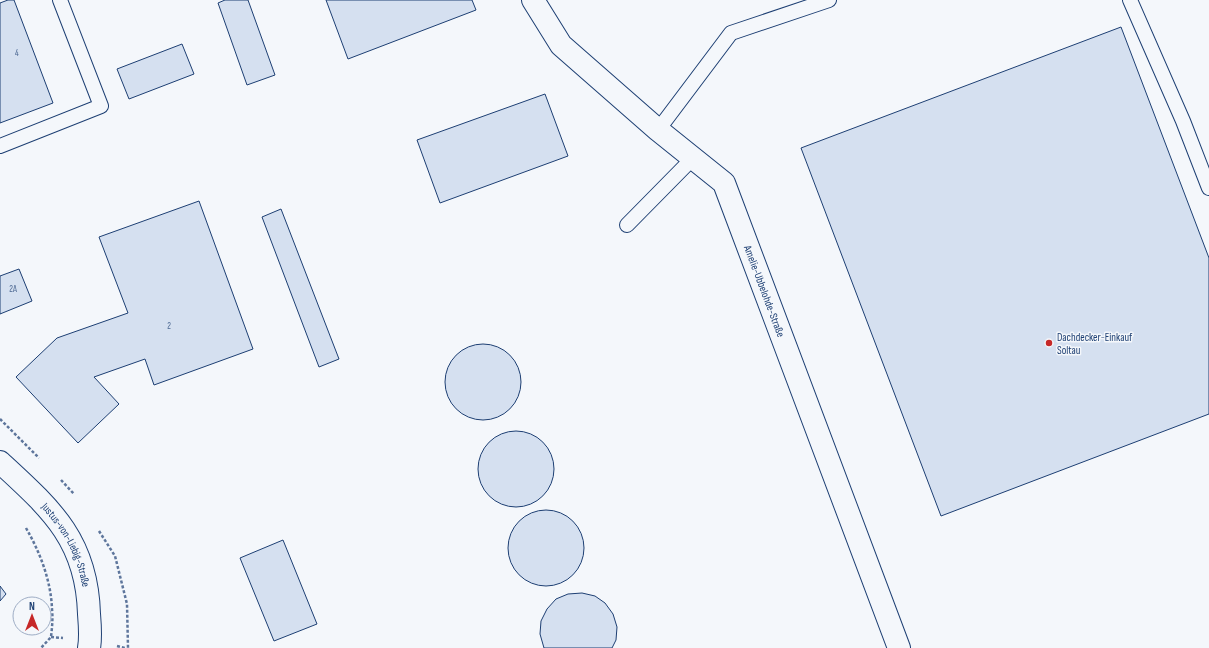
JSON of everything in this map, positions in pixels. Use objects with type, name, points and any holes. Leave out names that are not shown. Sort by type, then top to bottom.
[{"type":"street","name":"Amelie-Ubbelohde-Straße","points":[[532,0],[561,45],[658,130],[724,183],[899,648]]},
{"type":"street","name":"Justus-von-Liebig-Straße","points":[[0,462],[57,518],[76,549],[82,565],[87,591],[90,633],[89,648]]},
{"type":"lane","points":[[0,146],[101,106],[60,0]]},
{"type":"lane","points":[[658,130],[731,33],[829,0]]},
{"type":"lane","points":[[1130,0],[1183,121],[1209,188]]},
{"type":"lane","points":[[627,225],[693,158]]},
{"type":"path","points":[[25,527],[42,559],[52,609],[51,637],[41,648]]},
{"type":"building","points":[[8,0],[14,0],[53,103],[0,123],[0,3]]},
{"type":"building","points":[[225,0],[248,0],[275,75],[247,85],[218,3]]},
{"type":"building","points":[[326,0],[472,0],[476,10],[348,59]]},
{"type":"building","points":[[1121,27],[1209,258],[1209,414],[941,516],[801,148]]},
{"type":"building","points":[[182,44],[194,74],[129,99],[117,69]]},
{"type":"building","points":[[545,94],[568,156],[440,203],[417,140]]},
{"type":"building","points":[[199,201],[253,349],[154,385],[145,359],[94,377],[119,404],[78,443],[16,377],[57,338],[128,313],[99,237]]},
{"type":"building","points":[[281,209],[339,359],[319,367],[262,217]]},
{"type":"building","points":[[19,269],[32,301],[0,314],[0,276]]},
{"type":"building","points":[[483,344],[498,347],[510,355],[518,367],[521,382],[518,397],[510,409],[498,417],[483,420],[468,417],[456,409],[448,397],[445,382],[448,367],[456,355],[468,347]]},
{"type":"building","points":[[516,431],[531,434],[543,442],[551,454],[554,469],[551,484],[543,496],[531,504],[516,507],[501,504],[489,496],[481,484],[478,469],[481,454],[489,442],[501,434]]},
{"type":"building","points":[[546,510],[561,513],[573,521],[581,533],[584,548],[581,563],[573,575],[561,583],[546,586],[531,583],[519,575],[511,563],[508,548],[511,533],[519,521],[531,513]]},
{"type":"building","points":[[283,540],[317,624],[274,641],[240,558]]},
{"type":"building","points":[[0,586],[6,594],[0,601]]},
{"type":"building","points":[[582,593],[595,596],[605,603],[613,614],[617,627],[616,640],[612,648],[544,648],[540,634],[541,621],[547,609],[556,599],[568,594]]},
{"type":"place","name":"Dachdecker-Einkauf Soltau","points":[[1049,343]]}]
